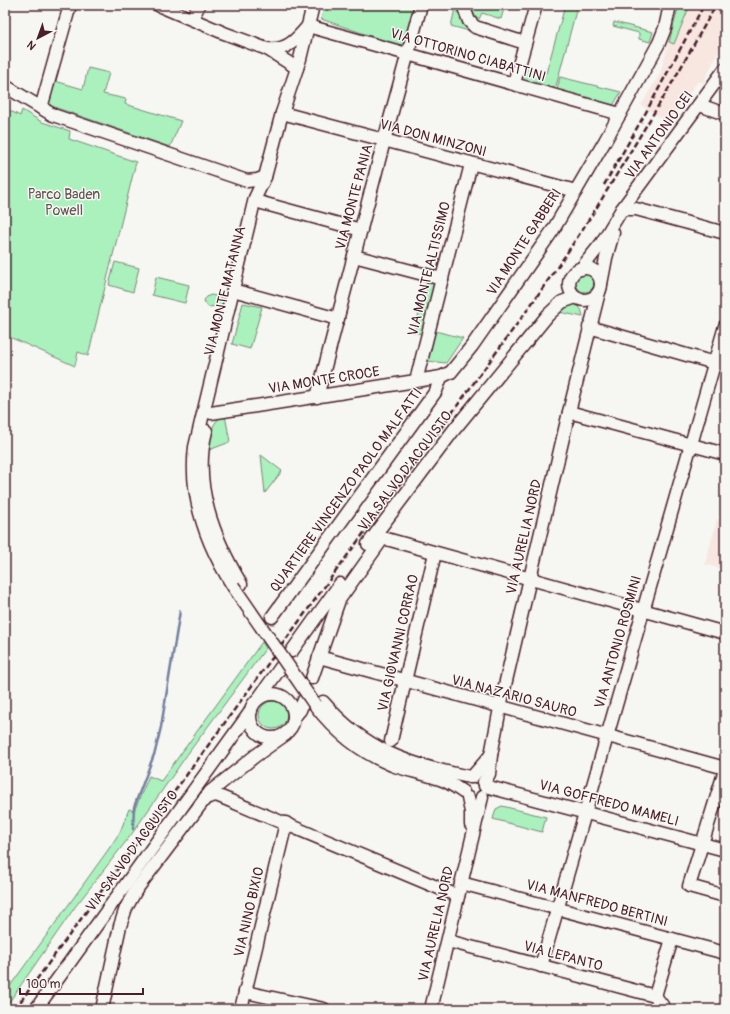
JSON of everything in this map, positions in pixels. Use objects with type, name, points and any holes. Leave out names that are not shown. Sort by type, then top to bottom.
[{"type":"street","points":[[41,108],[70,5]]},
{"type":"street","points":[[158,5],[267,49],[297,68]]},
{"type":"street","points":[[192,19],[198,5]]},
{"type":"street","name":"VIA MONTE MATANNA","points":[[208,408],[259,201],[266,185],[265,177],[282,113],[297,68],[313,5]]},
{"type":"street","name":"VIA MONTE PANIA","points":[[317,396],[421,5]]},
{"type":"street","points":[[463,5],[469,22],[475,27],[525,43]]},
{"type":"street","points":[[514,83],[536,5]]},
{"type":"street","points":[[620,114],[659,43],[665,28],[670,5]]},
{"type":"street","points":[[267,49],[278,50],[288,45],[301,35],[308,26]]},
{"type":"street","name":"VIA OTTORINO CIABATTINI","points":[[308,26],[620,114]]},
{"type":"street","name":"VIA ANTONIO CEI","points":[[581,268],[602,244],[620,214],[725,69]]},
{"type":"street","points":[[5,86],[53,115],[246,181],[257,180],[265,177]]},
{"type":"street","points":[[704,107],[725,114]]},
{"type":"street","name":"VIA DON MINZONI","points":[[282,113],[576,191]]},
{"type":"street","name":"VIA MONTE GABBERI","points":[[441,377],[451,372],[474,343],[546,240],[620,114]]},
{"type":"street","name":"VIA MONTE ALTISSIMO","points":[[416,381],[471,164]]},
{"type":"street","points":[[246,181],[252,188],[259,201],[361,230]]},
{"type":"street","name":"VIA MONTE MATANNA","points":[[208,408],[240,292],[259,201]]},
{"type":"street","points":[[620,214],[636,209],[725,233]]},
{"type":"street","name":"VIA ANTONIO CEI","points":[[600,289],[606,258],[620,214]]},
{"type":"street","points":[[354,256],[442,278]]},
{"type":"street","points":[[581,268],[590,269],[600,278],[600,289],[592,298],[579,298],[570,291],[569,283],[573,274],[581,268]]},
{"type":"street","name":"VIA SALVO D'ACQUISTO","points":[[292,651],[368,545],[453,431],[548,315],[569,283]]},
{"type":"street","name":"VIA AURELIA NORD","points":[[431,1009],[469,846],[489,774],[490,755],[500,707],[589,327],[600,289]]},
{"type":"street","points":[[240,292],[338,319]]},
{"type":"street","name":"VIA AURELIA NORD","points":[[579,298],[586,309],[589,327]]},
{"type":"street","name":"VIA SALVO D'ACQUISTO","points":[[548,315],[562,302],[579,298]]},
{"type":"street","name":"VIA ANTONIO ROSMINI","points":[[541,966],[690,444],[720,364],[725,326]]},
{"type":"street","points":[[589,327],[720,364]]},
{"type":"street","name":"VIA MONTE CROCE","points":[[208,408],[317,396],[441,377]]},
{"type":"street","name":"QUARTIERE VINCENZO PAOLO MALFATTI","points":[[272,617],[436,391],[441,377]]},
{"type":"street","points":[[208,408],[202,467],[205,496],[212,525],[220,547],[237,585],[319,703],[326,718],[343,735],[372,755],[391,764],[444,781],[466,795],[476,799],[484,788],[479,778],[414,763],[379,749],[346,726],[319,703]]},
{"type":"street","points":[[569,412],[725,454]]},
{"type":"street","points":[[312,678],[339,600],[383,538],[725,633]]},
{"type":"street","name":"VIA GIOVANNI CORRAO","points":[[391,740],[435,553]]},
{"type":"street","name":"VIA NAZARIO SAURO","points":[[319,657],[405,682],[725,769]]},
{"type":"street","name":"VIA SALVO D'ACQUISTO","points":[[36,1009],[251,711],[254,704],[281,667],[278,679],[283,697],[292,707],[294,717]]},
{"type":"street","points":[[102,1009],[118,932],[126,908],[136,890],[205,798],[220,783],[286,734],[292,725],[294,717],[300,710],[302,696],[283,697],[269,694],[259,698]]},
{"type":"street","points":[[251,711],[251,722],[256,730],[260,745],[255,756]]},
{"type":"street","points":[[231,738],[240,731],[256,730],[273,738],[286,734]]},
{"type":"street","name":"VIA AURELIA NORD","points":[[471,777],[490,755]]},
{"type":"street","points":[[725,769],[688,886],[725,896]]},
{"type":"street","points":[[232,775],[226,789],[227,796],[232,801]]},
{"type":"street","points":[[466,795],[462,788],[464,782],[471,777]]},
{"type":"street","name":"VIA GOFFREDO MAMELI","points":[[484,788],[725,850]]},
{"type":"street","name":"VIA AURELIA NORD","points":[[466,795],[472,817],[469,846]]},
{"type":"street","points":[[205,798],[216,796],[232,801],[458,896]]},
{"type":"street","name":"VIA NINO BIXIO","points":[[241,1009],[286,823]]},
{"type":"street","name":"VIA MANFREDO BERTINI","points":[[461,883],[725,953]]},
{"type":"street","points":[[665,1009],[655,996],[672,939]]},
{"type":"street","name":"VIA LEPANTO","points":[[448,941],[655,996]]},
{"type":"street","points":[[245,992],[324,1009]]},
{"type":"shaded area","points":[[679,5],[725,5],[725,39],[703,83],[698,81],[668,123],[641,105],[660,74]]},
{"type":"shaded area","points":[[717,520],[725,523],[725,570],[705,564]]},
{"type":"green space","points":[[325,5],[416,5],[403,47],[321,19]]},
{"type":"green space","points":[[456,5],[458,5],[469,31],[451,26]]},
{"type":"green space","points":[[469,5],[505,5],[501,19],[482,13],[479,19],[475,17]]},
{"type":"green space","points":[[563,5],[577,7],[556,86],[549,91],[521,83],[526,68],[546,73],[565,6]]},
{"type":"green space","points":[[679,5],[690,5],[674,44],[669,42]]},
{"type":"green space","points":[[614,22],[653,32],[650,42],[639,39],[639,33],[613,26]]},
{"type":"green space","points":[[88,68],[109,73],[103,94],[126,99],[125,104],[181,121],[170,147],[51,106],[49,102],[55,81],[83,89]]},
{"type":"green space","points":[[560,77],[621,92],[611,109],[556,94]]},
{"type":"green space","name":"Parco Baden Powell","points":[[5,108],[20,116],[22,110],[42,122],[70,131],[69,139],[136,162],[88,356],[78,352],[75,366],[5,335]]},
{"type":"green space","points":[[115,262],[139,268],[133,292],[109,285]]},
{"type":"green space","points":[[585,274],[591,277],[594,283],[591,289],[585,292],[579,289],[576,283],[579,277]]},
{"type":"green space","points":[[156,277],[189,285],[185,303],[152,295]]},
{"type":"green space","points":[[427,282],[436,284],[422,334],[414,332]]},
{"type":"green space","points":[[212,295],[224,299],[222,308],[218,306],[208,307],[204,300],[208,296]]},
{"type":"green space","points":[[243,303],[262,307],[250,349],[232,344]]},
{"type":"green space","points":[[573,303],[580,308],[583,317],[559,312],[565,304]]},
{"type":"green space","points":[[435,331],[463,338],[446,363],[427,361]]},
{"type":"green space","points":[[225,415],[230,442],[209,450],[214,424]]},
{"type":"green space","points":[[261,455],[282,471],[265,493]]},
{"type":"green space","points":[[262,642],[266,648],[189,752],[131,835],[75,907],[5,1008],[5,993],[108,850],[120,832],[129,809],[134,811],[149,776],[161,781]]},
{"type":"green space","points":[[273,701],[283,705],[287,715],[283,725],[273,729],[263,725],[259,715],[263,705]]},
{"type":"green space","points":[[502,806],[546,817],[542,832],[493,819],[496,809]]},
{"type":"waterway","points":[[133,829],[134,807],[155,752],[161,727],[180,611]]},
{"type":"railway","points":[[604,185],[645,114],[704,5]]},
{"type":"railway","points":[[15,1009],[528,309],[597,207],[675,78],[716,5]]}]
